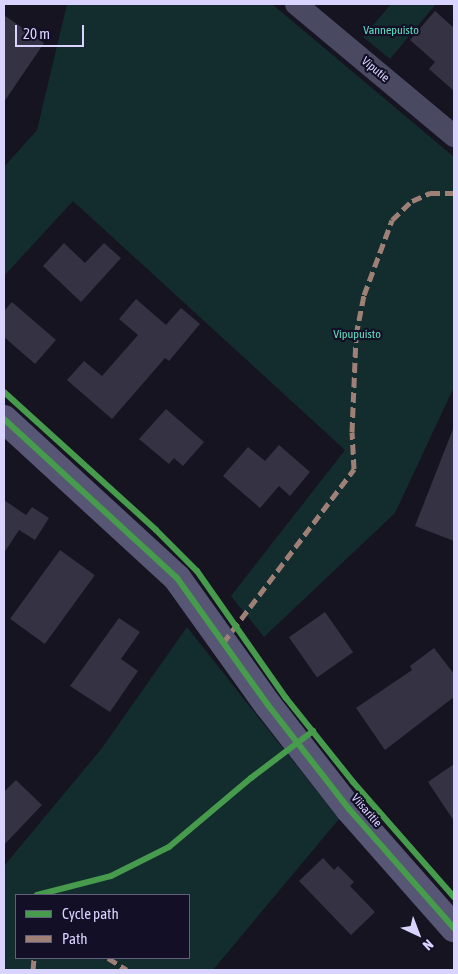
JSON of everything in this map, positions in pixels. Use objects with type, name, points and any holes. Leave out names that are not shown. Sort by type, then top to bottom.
[{"type":"street","name":"Viputie","points":[[296,4],[454,136]]},
{"type":"street","name":"Viisaritie","points":[[4,419],[177,578],[349,809],[454,928]]},
{"type":"green space","name":"Vipupuisto","points":[[67,4],[272,4],[454,157],[454,387],[395,513],[264,637],[231,596],[345,450],[73,201],[4,276],[4,167],[37,130]]},
{"type":"green space","name":"Vannepuisto","points":[[391,4],[436,4],[390,59],[363,37]]},
{"type":"green space","points":[[187,627],[339,819],[213,970],[4,970],[4,866],[102,748]]},
{"type":"building","points":[[435,11],[454,28],[454,91],[429,69],[435,62],[410,40]]},
{"type":"building","points":[[4,15],[44,43],[4,102]]},
{"type":"building","points":[[64,243],[85,263],[104,243],[121,258],[81,302],[43,266]]},
{"type":"building","points":[[136,299],[166,325],[181,308],[200,324],[169,361],[165,358],[112,419],[67,380],[84,361],[102,376],[138,335],[119,319]]},
{"type":"building","points":[[12,302],[56,340],[35,364],[4,337],[4,311]]},
{"type":"building","points":[[166,409],[204,442],[183,466],[174,458],[169,464],[139,439]]},
{"type":"building","points":[[454,430],[454,541],[415,526]]},
{"type":"building","points":[[279,445],[310,472],[290,496],[279,486],[260,508],[223,476],[248,447],[265,461]]},
{"type":"building","points":[[4,500],[26,515],[32,507],[49,518],[35,540],[19,530],[4,553]]},
{"type":"building","points":[[60,550],[95,575],[45,644],[10,619]]},
{"type":"building","points":[[325,612],[353,652],[317,677],[289,637]]},
{"type":"building","points":[[119,618],[140,632],[121,659],[138,671],[110,712],[70,686]]},
{"type":"building","points":[[434,648],[454,674],[454,697],[385,750],[356,708],[412,670],[410,666]]},
{"type":"building","points":[[454,764],[454,821],[428,782]]},
{"type":"building","points":[[16,780],[42,805],[4,845],[4,792]]},
{"type":"building","points":[[323,858],[334,870],[338,866],[354,882],[350,886],[375,912],[351,935],[299,881]]},
{"type":"marked path","points":[[223,643],[354,469],[352,432],[356,335],[364,295],[392,220],[412,201],[430,193],[454,193]]},
{"type":"marked path","points":[[33,970],[34,959]]},
{"type":"marked path","points":[[110,959],[127,970]]},
{"type":"cycle path","points":[[4,392],[156,530],[197,571],[286,698],[353,782],[454,897]]},
{"type":"cycle path","points":[[4,419],[177,578],[268,705],[349,809],[454,928]]},
{"type":"cycle path","points":[[41,894],[111,876],[169,847],[251,778],[313,731]]}]
